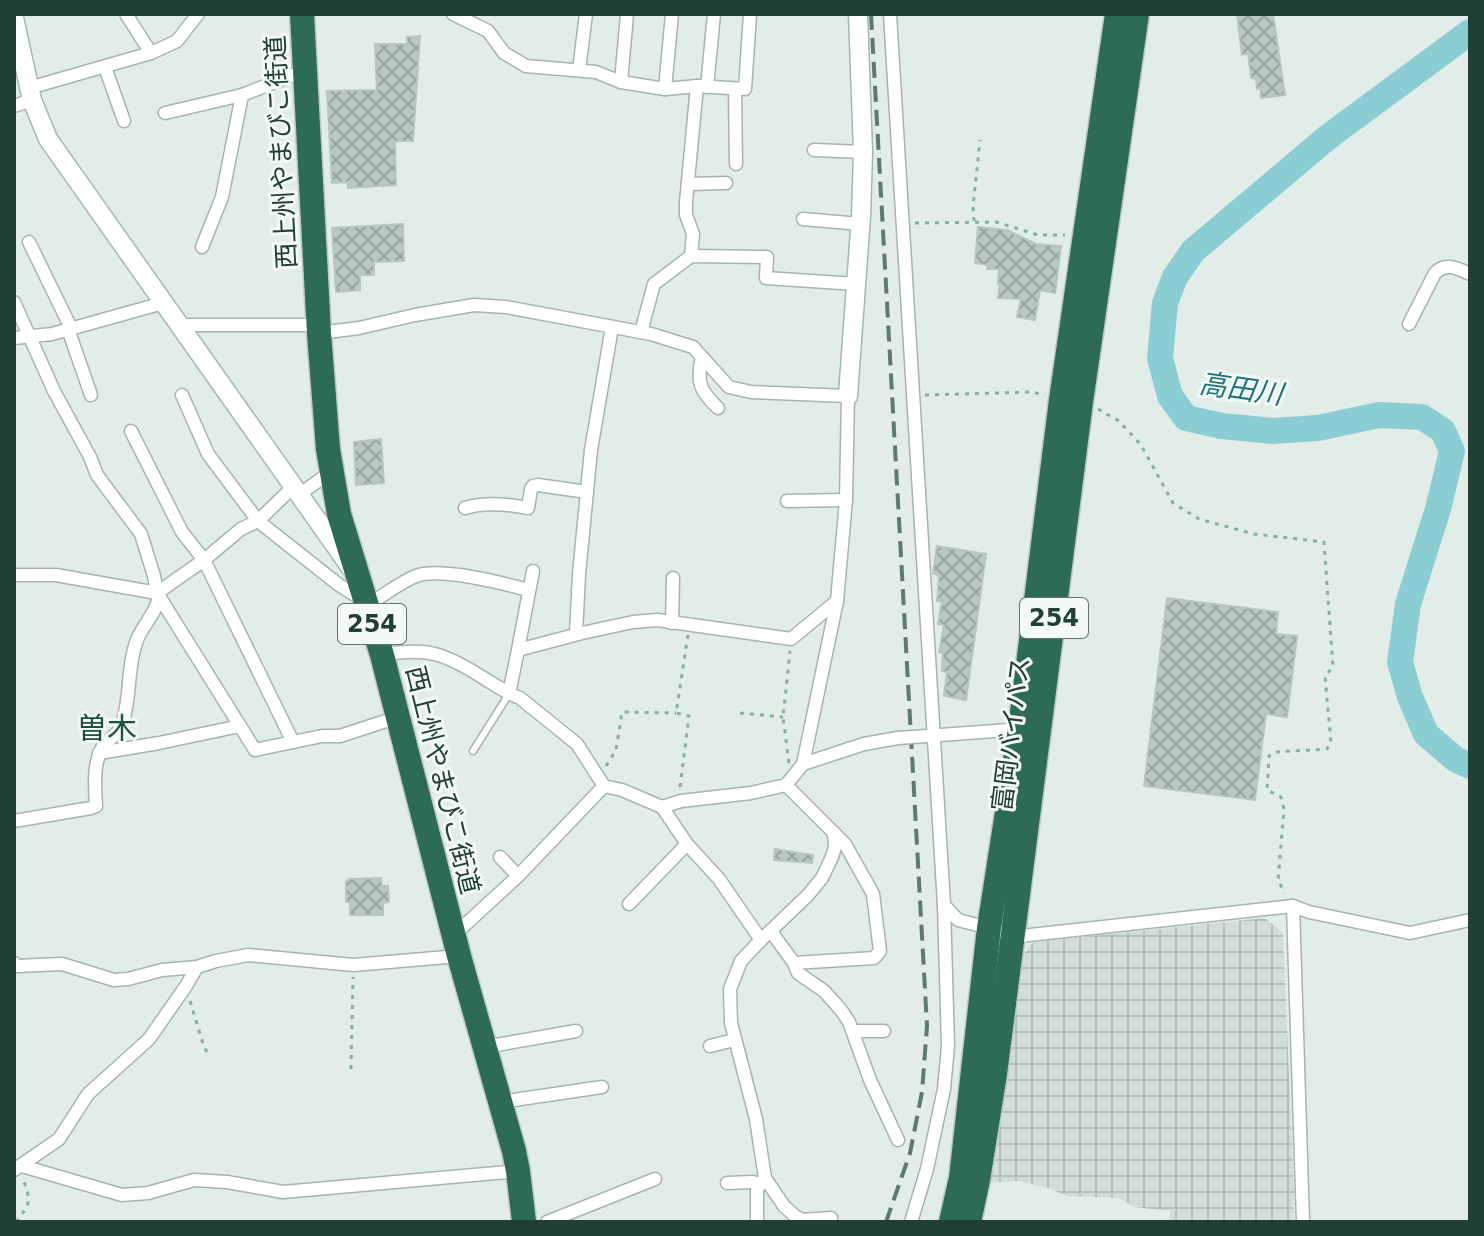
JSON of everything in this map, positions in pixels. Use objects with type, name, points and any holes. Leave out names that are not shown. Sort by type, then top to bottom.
[{"type":"highway","name":"西上州やまびこ街道","points":[[302,14],[319,329],[339,514],[382,655],[456,945],[500,1102],[518,1171],[524,1222]]},
{"type":"highway","name":"富岡バイパス","points":[[969,1222],[995,1074],[1012,937],[1071,401],[1085,235],[1117,14]]},
{"type":"highway","name":"富岡バイパス","points":[[951,1222],[961,1178],[989,928],[1071,401],[1137,14]]},
{"type":"street","points":[[126,14],[151,53]]},
{"type":"street","points":[[25,98],[177,41],[198,14]]},
{"type":"street","points":[[453,14],[488,31],[504,53],[526,66],[596,72],[621,82],[665,89],[702,86],[745,89],[750,14]]},
{"type":"street","points":[[579,70],[586,14]]},
{"type":"street","points":[[621,82],[627,14]]},
{"type":"street","points":[[665,89],[672,14]]},
{"type":"street","points":[[691,256],[693,234],[686,215],[689,151],[714,14]]},
{"type":"street","points":[[662,807],[681,801],[751,793],[786,785],[799,769],[837,601],[846,500],[848,396],[863,152],[858,14]]},
{"type":"street","points":[[890,14],[930,735],[944,905],[948,1046],[944,1089],[927,1169],[911,1222]]},
{"type":"street","points":[[14,18],[25,98],[48,139],[297,490],[362,593]]},
{"type":"street","points":[[105,67],[124,121]]},
{"type":"street","points":[[165,113],[242,95],[306,70]]},
{"type":"street","points":[[735,89],[736,164]]},
{"type":"street","points":[[202,247],[222,197],[242,95]]},
{"type":"street","points":[[814,150],[863,152]]},
{"type":"street","points":[[688,184],[726,183]]},
{"type":"street","points":[[803,219],[860,224]]},
{"type":"street","points":[[29,242],[70,328],[91,395]]},
{"type":"street","points":[[641,332],[654,284],[691,256],[767,257],[766,278],[856,284]]},
{"type":"street","points":[[1409,324],[1441,267],[1451,266],[1470,274]]},
{"type":"street","points":[[14,302],[54,391],[97,475],[141,534],[159,602],[136,642],[126,710],[119,732],[102,746],[99,753],[96,806],[14,821]]},
{"type":"street","points":[[14,338],[52,334],[163,303]]},
{"type":"street","points":[[179,325],[359,328],[474,305],[506,307],[641,332],[693,347],[729,387],[751,392],[848,396]]},
{"type":"street","points":[[576,634],[591,450],[612,327]]},
{"type":"street","points":[[702,357],[699,369],[703,394],[718,408]]},
{"type":"street","points":[[182,395],[208,454],[258,521],[353,594],[362,593],[379,600],[413,577],[424,574],[457,576],[528,590]]},
{"type":"street","points":[[131,431],[182,532],[204,560],[293,742]]},
{"type":"street","points":[[158,595],[241,529],[258,521],[297,490],[332,471]]},
{"type":"street","points":[[465,508],[475,504],[528,508],[531,489],[538,485],[587,492]]},
{"type":"street","points":[[787,501],[846,500]]},
{"type":"street","points":[[509,694],[533,571]]},
{"type":"street","points":[[14,575],[56,575],[158,595],[255,750],[322,736],[340,736],[398,717]]},
{"type":"street","points":[[672,623],[673,578]]},
{"type":"street","points":[[518,650],[576,634],[657,620],[791,639],[837,601]]},
{"type":"street","points":[[382,655],[406,651],[431,652],[461,664],[520,698],[577,744],[600,780],[662,807],[687,844],[719,879],[761,940]]},
{"type":"street","points":[[99,753],[240,726]]},
{"type":"street","points":[[799,769],[864,744],[898,738],[1020,729]]},
{"type":"street","points":[[14,963],[17,966],[62,964],[114,980],[162,970],[197,967],[248,955],[353,965],[456,945],[600,780]]},
{"type":"street","points":[[786,785],[845,844],[873,894],[880,951],[874,958],[794,963]]},
{"type":"street","points":[[831,1218],[802,1220],[762,1182],[756,1119],[731,1023],[730,989],[741,961],[822,878],[835,847],[834,833]]},
{"type":"street","points":[[629,904],[687,844]]},
{"type":"street","points":[[500,857],[518,876]]},
{"type":"street","points":[[944,905],[958,920],[1012,937],[1293,906],[1410,933],[1470,920]]},
{"type":"street","points":[[1293,906],[1303,1222]]},
{"type":"street","points":[[772,930],[798,973],[824,991],[841,1010],[853,1031],[870,1080],[898,1140]]},
{"type":"street","points":[[18,1168],[59,1139],[88,1094],[149,1039],[197,967]]},
{"type":"street","points":[[485,1047],[576,1031]]},
{"type":"street","points":[[853,1031],[884,1031]]},
{"type":"street","points":[[710,1046],[734,1040]]},
{"type":"street","points":[[500,1102],[602,1087]]},
{"type":"street","points":[[18,1168],[122,1195],[148,1193],[194,1180],[227,1182],[283,1192],[518,1171]]},
{"type":"street","points":[[547,1222],[655,1179]]},
{"type":"street","points":[[727,1183],[762,1182]]},
{"type":"street","points":[[755,1222],[757,1189],[762,1182]]},
{"type":"lane","points":[[473,751],[509,694]]},
{"type":"path","points":[[974,221],[980,140]]},
{"type":"path","points":[[903,223],[996,222],[1038,235],[1085,235]]},
{"type":"path","points":[[913,396],[1032,392],[1071,401],[1119,421],[1141,445],[1173,503],[1199,519],[1254,534],[1324,542],[1333,667],[1325,676],[1331,743],[1327,749],[1275,752],[1269,756],[1267,790],[1281,797],[1284,809],[1278,881],[1293,906]]},
{"type":"path","points":[[676,713],[689,623]]},
{"type":"path","points":[[791,639],[783,717],[789,765],[799,769]]},
{"type":"path","points":[[600,780],[616,750],[622,712],[689,716],[680,786],[681,801]]},
{"type":"path","points":[[740,713],[783,717]]},
{"type":"path","points":[[351,1069],[353,965]]},
{"type":"path","points":[[186,986],[207,1052]]},
{"type":"path","points":[[16,1222],[30,1198],[18,1168]]},
{"type":"shaded area","points":[[1265,918],[1283,933],[1293,1222],[1169,1222],[1170,1211],[1134,1207],[1119,1198],[1068,1196],[1018,1181],[988,1183],[1020,959],[1033,942]]},
{"type":"building","points":[[1237,14],[1273,14],[1285,95],[1261,98],[1256,79],[1251,78],[1248,53],[1242,55]]},
{"type":"building","points":[[420,36],[413,141],[395,141],[396,185],[348,188],[347,182],[332,183],[327,91],[377,90],[375,44],[407,44],[407,37]]},
{"type":"building","points":[[403,224],[404,261],[374,262],[374,275],[360,275],[360,290],[336,292],[332,228]]},
{"type":"building","points":[[978,227],[1007,230],[1036,244],[1061,246],[1055,293],[1040,290],[1035,320],[1017,317],[1021,299],[998,298],[999,269],[987,269],[988,265],[975,263]]},
{"type":"building","points":[[381,439],[384,483],[356,485],[354,442]]},
{"type":"building","points":[[937,546],[986,554],[966,700],[944,696],[947,672],[942,671],[943,653],[939,652],[944,625],[938,624],[942,601],[937,601],[939,576],[933,573]]},
{"type":"building","points":[[1167,598],[1278,612],[1276,634],[1297,636],[1287,717],[1266,714],[1255,800],[1144,786]]},
{"type":"building","points":[[775,849],[813,855],[812,863],[774,860]]},
{"type":"building","points":[[381,878],[382,886],[388,886],[389,902],[383,903],[383,915],[350,915],[350,902],[346,902],[346,882],[349,879]]},
{"type":"waterway","name":"高田川","points":[[1470,32],[1328,137],[1193,251],[1175,277],[1165,303],[1160,358],[1170,396],[1186,418],[1222,426],[1273,431],[1318,428],[1379,415],[1422,417],[1443,431],[1452,451],[1438,509],[1408,604],[1400,662],[1410,697],[1426,734],[1455,759],[1470,766]]},
{"type":"railway","points":[[871,14],[927,1026],[922,1092],[910,1153],[886,1222]]},
{"type":"district","name":"曽木","points":[[107,728]]}]
